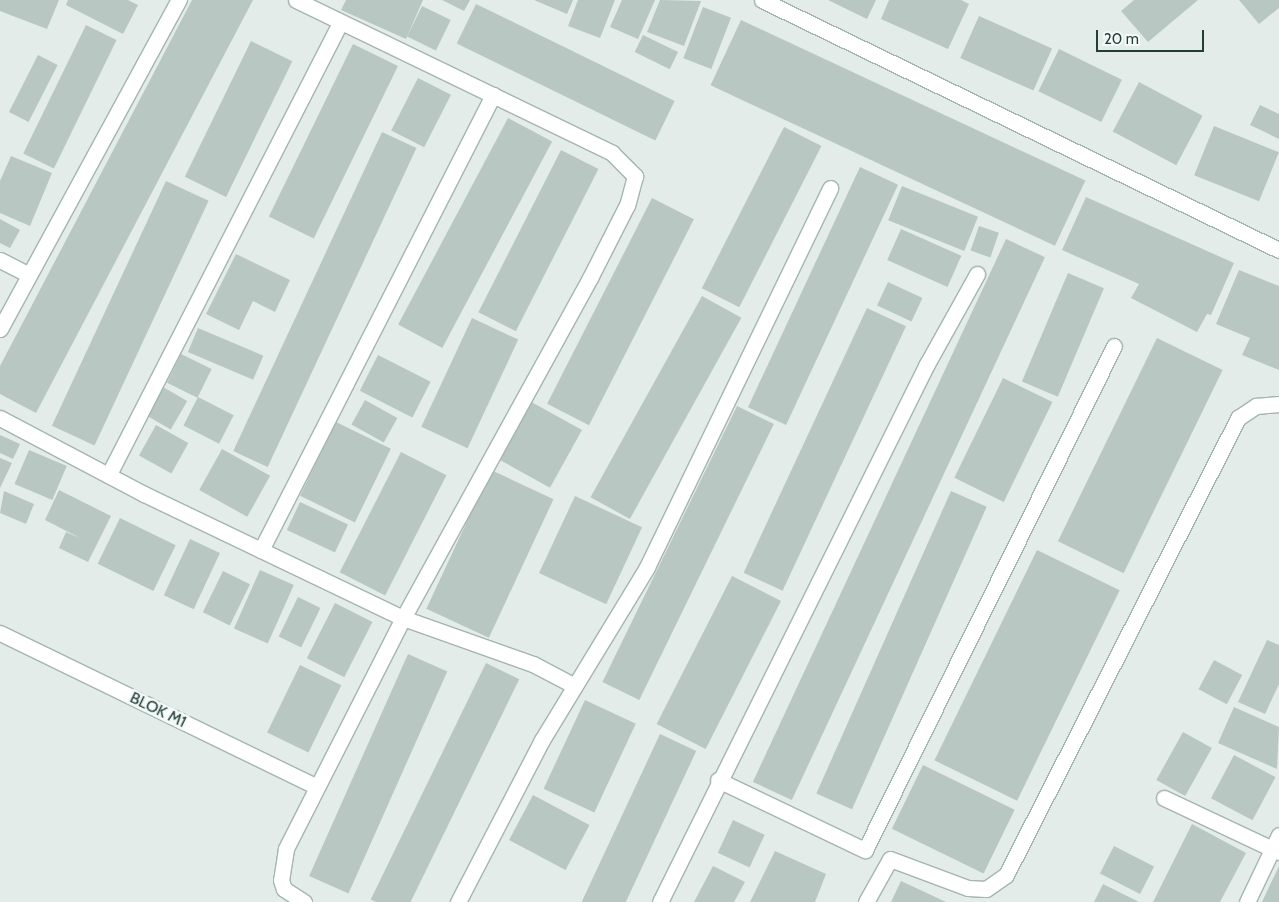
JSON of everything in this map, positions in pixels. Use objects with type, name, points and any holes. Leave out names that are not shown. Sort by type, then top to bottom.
[{"type":"street","points":[[0,329],[28,274],[179,0]]},
{"type":"street","points":[[296,0],[340,23],[612,153],[635,176],[627,205],[590,278],[402,618],[279,867],[284,889],[304,902]]},
{"type":"street","points":[[762,0],[1279,250]]},
{"type":"street","points":[[109,474],[340,23]]},
{"type":"street","points":[[261,550],[493,95]]},
{"type":"street","points":[[458,902],[542,740],[647,567],[830,188]]},
{"type":"street","points":[[0,260],[28,274]]},
{"type":"street","points":[[660,902],[718,780],[927,364],[977,274]]},
{"type":"street","points":[[718,780],[865,850],[1114,346]]},
{"type":"street","points":[[866,902],[890,860],[968,888],[986,889],[1006,875],[1238,418],[1256,406],[1279,404]]},
{"type":"street","points":[[0,418],[261,550],[402,618],[533,664],[576,686]]},
{"type":"street","name":"BLOK M1","points":[[0,633],[317,787]]},
{"type":"street","points":[[1164,798],[1275,850]]},
{"type":"street","points":[[1247,902],[1275,850],[1279,835]]},
{"type":"building","points":[[0,0],[59,0],[47,29],[0,11]]},
{"type":"building","points":[[68,0],[128,0],[138,5],[123,34],[66,5]]},
{"type":"building","points":[[192,0],[253,0],[36,413],[0,394],[0,366]]},
{"type":"building","points":[[346,0],[423,0],[406,39],[341,10]]},
{"type":"building","points":[[442,0],[470,0],[464,11]]},
{"type":"building","points":[[534,0],[573,0],[567,14]]},
{"type":"building","points":[[578,0],[615,0],[600,38],[568,26]]},
{"type":"building","points":[[622,0],[655,0],[638,39],[610,27]]},
{"type":"building","points":[[660,0],[701,1],[684,46],[647,32]]},
{"type":"building","points":[[828,0],[876,0],[867,19]]},
{"type":"building","points":[[889,0],[961,0],[969,4],[948,49],[881,19]]},
{"type":"building","points":[[1134,0],[1198,0],[1148,42],[1121,11]]},
{"type":"building","points":[[1239,0],[1279,0],[1279,8],[1259,24]]},
{"type":"building","points":[[476,4],[675,101],[655,140],[457,44]]},
{"type":"building","points":[[422,6],[451,20],[436,51],[407,37]]},
{"type":"building","points":[[703,7],[731,18],[711,69],[683,58]]},
{"type":"building","points":[[979,16],[1052,49],[1033,91],[960,58]]},
{"type":"building","points":[[741,20],[1085,181],[1055,246],[711,85]]},
{"type":"building","points":[[86,25],[117,40],[54,168],[23,154]]},
{"type":"building","points":[[643,35],[678,52],[670,69],[635,52]]},
{"type":"building","points":[[251,41],[292,61],[226,197],[185,177]]},
{"type":"building","points":[[353,44],[398,66],[314,238],[269,217]]},
{"type":"building","points":[[1059,49],[1122,80],[1101,122],[1038,91]]},
{"type":"building","points":[[38,55],[58,65],[29,122],[9,112]]},
{"type":"building","points":[[418,78],[451,95],[424,147],[391,131]]},
{"type":"building","points":[[1139,82],[1203,116],[1176,165],[1113,131]]},
{"type":"building","points":[[1260,105],[1279,114],[1279,139],[1250,125]]},
{"type":"building","points":[[508,118],[552,141],[442,348],[398,325]]},
{"type":"building","points":[[1214,126],[1279,152],[1259,201],[1194,175]]},
{"type":"building","points":[[784,127],[821,146],[739,307],[702,288]]},
{"type":"building","points":[[382,132],[416,148],[268,467],[233,451]]},
{"type":"building","points":[[561,150],[598,169],[516,331],[478,312]]},
{"type":"building","points":[[11,156],[52,173],[30,226],[0,213],[0,181]]},
{"type":"building","points":[[860,167],[898,185],[786,425],[748,407]]},
{"type":"building","points":[[166,181],[209,201],[94,446],[52,426]]},
{"type":"building","points":[[902,186],[978,217],[964,251],[888,220]]},
{"type":"building","points":[[1086,197],[1234,263],[1211,315],[1207,314],[1197,332],[1131,298],[1139,284],[1062,250]]},
{"type":"building","points":[[652,198],[694,219],[589,425],[547,404]]},
{"type":"building","points":[[0,219],[20,230],[10,248],[0,243]]},
{"type":"building","points":[[979,226],[999,233],[990,257],[971,251]]},
{"type":"building","points":[[901,229],[961,256],[947,287],[887,260]]},
{"type":"building","points":[[1006,239],[1045,257],[792,800],[753,782]]},
{"type":"building","points":[[236,254],[290,280],[275,312],[253,301],[239,330],[206,314]]},
{"type":"building","points":[[1239,270],[1279,286],[1279,370],[1242,355],[1250,338],[1216,324]]},
{"type":"building","points":[[1068,273],[1104,288],[1058,397],[1022,382]]},
{"type":"building","points":[[888,282],[922,298],[911,322],[877,306]]},
{"type":"building","points":[[702,296],[741,318],[630,519],[590,497]]},
{"type":"building","points":[[867,308],[906,326],[783,591],[744,573]]},
{"type":"building","points":[[472,318],[518,340],[468,448],[421,427]]},
{"type":"building","points":[[198,328],[263,356],[253,380],[188,352]]},
{"type":"building","points":[[1157,338],[1223,370],[1124,573],[1058,541]]},
{"type":"building","points":[[181,354],[212,369],[198,398],[167,383]]},
{"type":"building","points":[[378,355],[431,382],[412,417],[360,391]]},
{"type":"building","points":[[1003,378],[1052,402],[1004,502],[954,478]]},
{"type":"building","points":[[163,387],[187,401],[171,430],[146,416]]},
{"type":"building","points":[[198,397],[234,415],[219,444],[183,426]]},
{"type":"building","points":[[526,399],[582,430],[550,488],[494,457]]},
{"type":"building","points":[[365,400],[397,418],[384,442],[351,424]]},
{"type":"building","points":[[737,406],[774,424],[639,700],[602,682]]},
{"type":"building","points":[[336,422],[391,449],[355,522],[300,496]]},
{"type":"building","points":[[156,425],[188,443],[171,474],[139,456]]},
{"type":"building","points":[[0,435],[20,444],[13,459],[0,453]]},
{"type":"building","points":[[222,449],[270,476],[247,517],[199,490]]},
{"type":"building","points":[[29,450],[67,466],[52,500],[15,484]]},
{"type":"building","points":[[401,452],[446,475],[385,595],[340,572]]},
{"type":"building","points":[[0,458],[12,463],[0,488]]},
{"type":"building","points":[[491,470],[554,499],[489,638],[426,609]]},
{"type":"building","points":[[59,490],[111,516],[88,562],[59,548],[66,532],[80,538],[45,520]]},
{"type":"building","points":[[4,491],[34,504],[26,524],[0,513]]},
{"type":"building","points":[[951,491],[987,507],[852,809],[816,793]]},
{"type":"building","points":[[575,496],[642,527],[606,604],[539,573]]},
{"type":"building","points":[[300,502],[348,524],[335,552],[287,530]]},
{"type":"building","points":[[120,518],[176,545],[153,591],[98,564]]},
{"type":"building","points":[[190,539],[220,553],[194,609],[164,595]]},
{"type":"building","points":[[1037,550],[1120,590],[1017,801],[934,760]]},
{"type":"building","points":[[260,570],[294,585],[268,644],[234,628]]},
{"type":"building","points":[[223,571],[250,584],[230,625],[203,612]]},
{"type":"building","points":[[732,576],[781,601],[706,749],[657,724]]},
{"type":"building","points":[[298,597],[320,608],[301,648],[279,637]]},
{"type":"building","points":[[335,603],[372,622],[344,677],[307,658]]},
{"type":"building","points":[[1267,640],[1279,645],[1279,684],[1265,714],[1238,702]]},
{"type":"building","points":[[408,654],[447,671],[348,893],[309,876]]},
{"type":"building","points":[[1214,660],[1242,675],[1227,704],[1199,689]]},
{"type":"building","points":[[486,663],[519,679],[411,902],[376,902],[371,899]]},
{"type":"building","points":[[300,665],[341,685],[308,753],[267,732]]},
{"type":"building","points":[[585,700],[636,724],[594,812],[544,789]]},
{"type":"building","points":[[1234,707],[1279,727],[1277,769],[1218,743]]},
{"type":"building","points":[[1183,732],[1212,748],[1185,796],[1156,780]]},
{"type":"building","points":[[660,734],[696,751],[626,902],[582,902]]},
{"type":"building","points":[[1234,755],[1275,777],[1252,820],[1211,798]]},
{"type":"building","points":[[923,765],[1015,810],[984,874],[892,829]]},
{"type":"building","points":[[533,795],[590,825],[566,870],[509,840]]},
{"type":"building","points":[[733,820],[765,835],[750,867],[718,853]]},
{"type":"building","points":[[1192,824],[1246,853],[1220,902],[1153,902]]},
{"type":"building","points":[[1114,846],[1154,866],[1140,894],[1100,874]]},
{"type":"building","points":[[775,851],[826,874],[815,902],[750,902]]},
{"type":"building","points":[[713,866],[745,882],[734,902],[694,902]]},
{"type":"building","points":[[1279,866],[1279,902],[1262,902]]},
{"type":"building","points":[[901,881],[946,902],[891,902]]},
{"type":"building","points":[[1103,884],[1139,902],[1094,902]]}]
